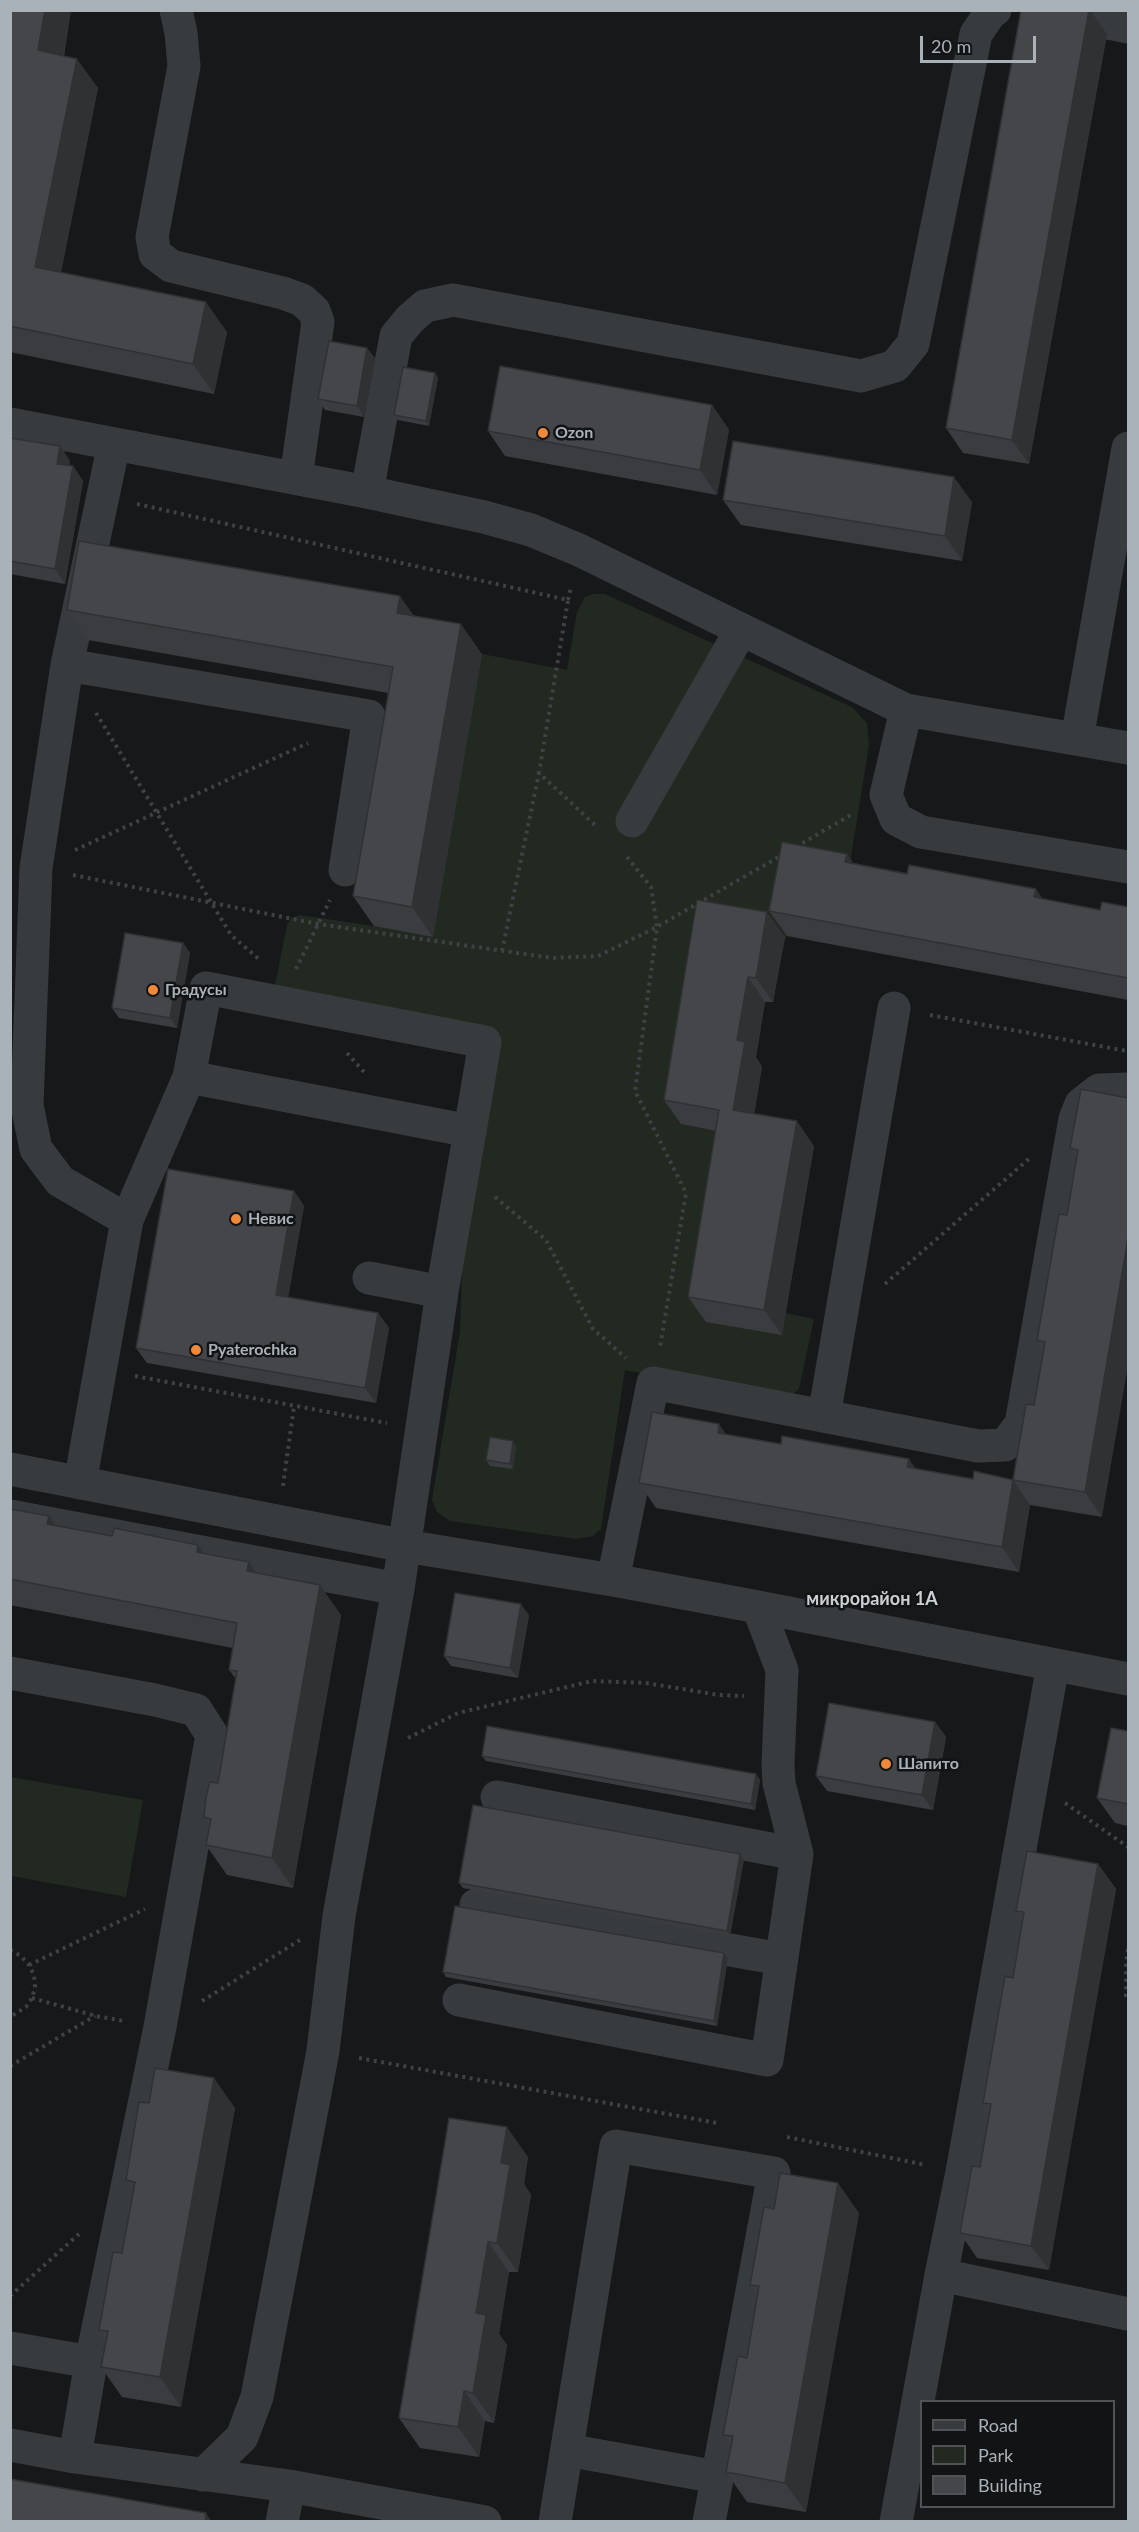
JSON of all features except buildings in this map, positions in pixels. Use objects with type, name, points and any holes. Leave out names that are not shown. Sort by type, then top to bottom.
[{"type":"street","points":[[176,10],[184,66],[152,237],[155,254],[171,266],[283,293],[302,300],[314,311],[318,322],[296,478]]},
{"type":"street","points":[[367,492],[396,336],[425,306],[453,300],[861,376],[895,366],[913,344],[976,34],[994,10]]},
{"type":"street","points":[[1046,10],[1128,27]]},
{"type":"street","points":[[10,424],[367,492],[484,517],[531,530],[579,550],[906,710],[1128,748]]},
{"type":"street","points":[[114,444],[68,665],[36,868],[27,1106],[36,1149],[60,1181],[127,1220]]},
{"type":"street","points":[[1077,739],[1128,448]]},
{"type":"street","points":[[619,835],[741,630]]},
{"type":"street","points":[[68,665],[369,716],[345,870]]},
{"type":"street","points":[[906,710],[886,795],[896,819],[921,832],[1128,867]]},
{"type":"street","points":[[80,1483],[127,1220],[189,1077],[206,988],[485,1042],[442,1292],[405,1546],[370,1758],[339,1916],[323,2051],[257,2397],[242,2437],[203,2475]]},
{"type":"street","points":[[824,1416],[842,1322],[894,1008]]},
{"type":"street","points":[[189,1077],[470,1131]]},
{"type":"street","points":[[613,1580],[653,1383],[978,1446],[1005,1445],[1021,1424],[1075,1119],[1081,1104],[1100,1090],[1128,1089]]},
{"type":"street","points":[[369,1278],[442,1292]]},
{"type":"street","points":[[10,1469],[405,1546],[613,1580],[1128,1679]]},
{"type":"street","points":[[10,1516],[398,1589]]},
{"type":"street","points":[[459,2000],[767,2060],[796,1854],[779,1783],[782,1670],[758,1607]]},
{"type":"street","points":[[896,2522],[962,2172],[1053,1665]]},
{"type":"street","points":[[10,1673],[196,1710],[212,1735],[160,2027],[91,2362],[75,2457]]},
{"type":"street","points":[[497,1797],[796,1854]]},
{"type":"street","points":[[476,1905],[782,1959]]},
{"type":"street","points":[[555,2522],[616,2146],[774,2173],[709,2522]]},
{"type":"street","points":[[941,2275],[1128,2314]]},
{"type":"street","points":[[10,2348],[91,2362]]},
{"type":"street","points":[[10,2445],[75,2457],[289,2486],[485,2522]]},
{"type":"street","points":[[567,2450],[717,2477]]},
{"type":"street","points":[[282,2522],[289,2486]]},
{"type":"path","points":[[104,497],[568,600],[539,773],[502,951]]},
{"type":"path","points":[[36,868],[316,740]]},
{"type":"path","points":[[539,773],[619,835],[651,886],[657,927],[635,1091],[686,1193],[653,1383]]},
{"type":"path","points":[[36,868],[318,924],[552,958],[598,956],[657,927],[886,795]]},
{"type":"path","points":[[293,974],[345,870]]},
{"type":"path","points":[[894,1008],[1128,1051]]},
{"type":"path","points":[[842,1322],[1075,1119]]},
{"type":"path","points":[[102,1370],[422,1429]]},
{"type":"path","points":[[282,1496],[294,1406]]},
{"type":"path","points":[[370,1758],[458,1713],[592,1681],[646,1683],[719,1695],[781,1698]]},
{"type":"path","points":[[1032,1781],[1128,1847]]},
{"type":"path","points":[[29,1965],[184,1891]]},
{"type":"path","points":[[32,1998],[96,2016],[160,2027],[339,1916]]},
{"type":"path","points":[[1128,1949],[1126,1963],[1128,2001]]},
{"type":"path","points":[[10,1950],[21,1956],[29,1965],[34,1975],[35,1987],[26,2007],[10,2017]]},
{"type":"path","points":[[10,2066],[96,2016]]},
{"type":"path","points":[[323,2051],[729,2126]]},
{"type":"path","points":[[785,2137],[962,2172]]},
{"type":"path","points":[[10,2296],[85,2228]]},
{"type":"green space","points":[[605,594],[852,707],[867,723],[869,745],[848,876],[800,867],[787,936],[681,1124],[737,1135],[781,1335],[786,1313],[814,1319],[799,1389],[790,1397],[775,1399],[625,1370],[601,1529],[593,1536],[576,1539],[450,1521],[437,1512],[432,1500],[460,1332],[464,1211],[485,1042],[272,1000],[287,925],[291,918],[300,915],[374,926],[482,654],[567,670],[577,612],[585,597]]},
{"type":"green space","points":[[10,1777],[143,1800],[126,1897],[11,1876]]},
{"type":"place","name":"Ozon","points":[[543,433]]},
{"type":"place","name":"Градусы","points":[[153,990]]},
{"type":"place","name":"Невис","points":[[236,1219]]},
{"type":"place","name":"Pyaterochka","points":[[196,1350]]},
{"type":"place","name":"Шапито","points":[[886,1764]]},
{"type":"district","name":"микрорайон 1А","points":[[872,1599]]}]
